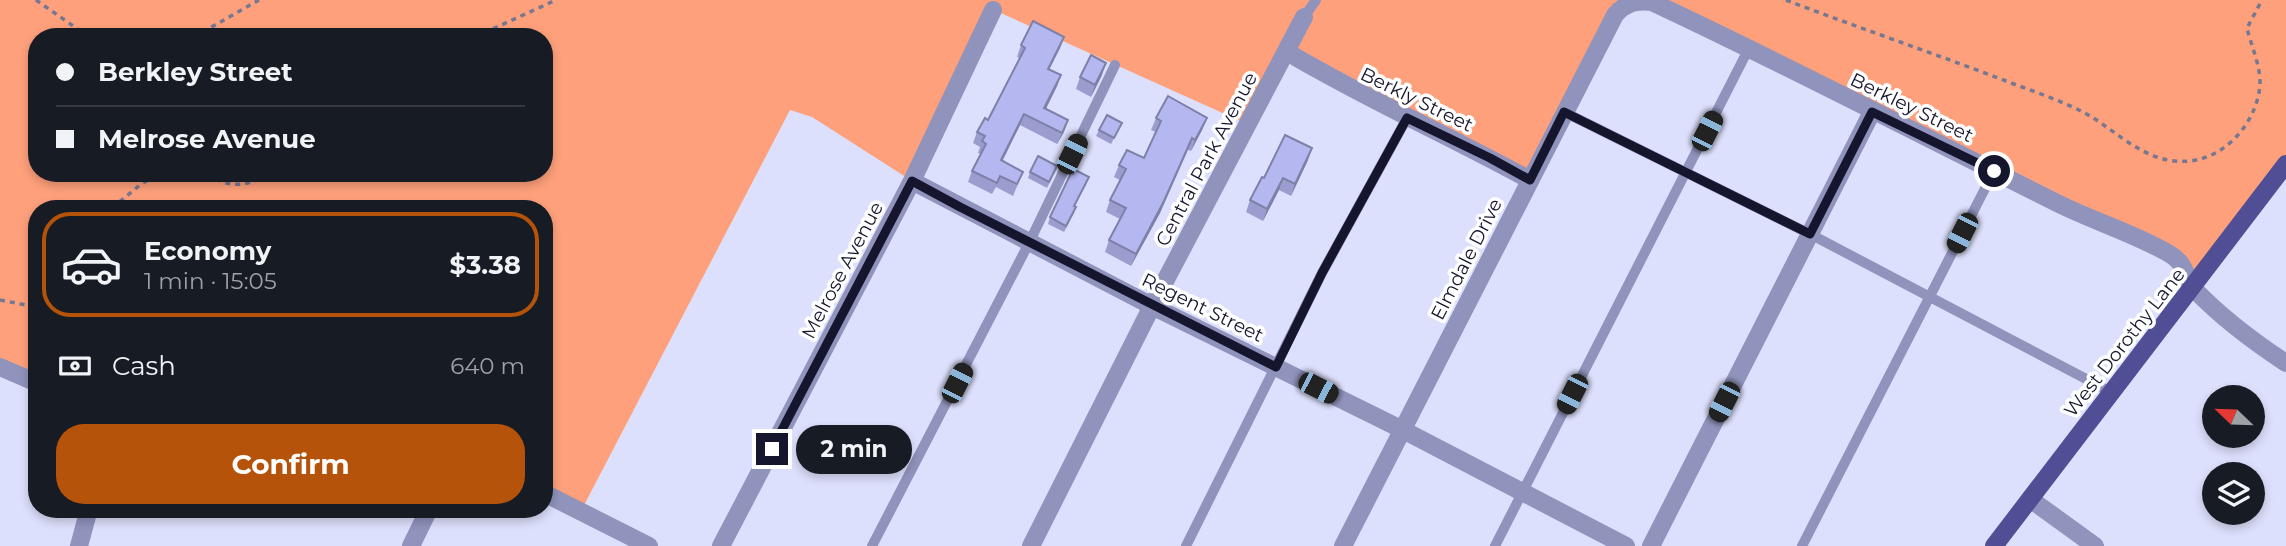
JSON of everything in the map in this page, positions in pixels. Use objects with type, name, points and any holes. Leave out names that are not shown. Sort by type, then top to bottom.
[{"type":"main road","name":"West Dorothy Lane","points":[[1994,546],[2286,164]]},
{"type":"street","name":"Berkley Street","points":[[1636,1],[1653,2],[2058,204],[2170,254],[2187,272],[2192,288],[2250,339],[2286,363]]},
{"type":"street","name":"Elmdale Drive","points":[[1343,546],[1615,15],[1636,1]]},
{"type":"street","name":"Melrose Avenue","points":[[722,546],[912,181],[993,10]]},
{"type":"street","name":"Central Park Avenue","points":[[1031,546],[1152,306],[1304,17]]},
{"type":"street","name":"Berkly Street","points":[[1287,52],[1342,85],[1530,180]]},
{"type":"street","points":[[1651,546],[1872,112]]},
{"type":"street","name":"Regent Street","points":[[912,181],[1028,243],[1403,430],[1626,546]]},
{"type":"street","points":[[0,367],[28,379]]},
{"type":"street","points":[[553,498],[649,546]]},
{"type":"street","points":[[2030,499],[2095,546]]},
{"type":"street","points":[[79,546],[87,518]]},
{"type":"street","points":[[411,546],[425,518]]},
{"type":"lane","points":[[1304,17],[1316,0]]},
{"type":"lane","points":[[1495,546],[1749,48]]},
{"type":"lane","points":[[872,546],[1028,243],[1115,65]]},
{"type":"lane","points":[[1564,112],[1810,234],[2112,392]]},
{"type":"lane","points":[[1185,546],[1322,273],[1407,118]]},
{"type":"lane","points":[[1802,546],[1994,171]]},
{"type":"path","points":[[36,0],[76,28]]},
{"type":"path","points":[[210,28],[259,0]]},
{"type":"path","points":[[495,28],[556,0]]},
{"type":"path","points":[[1786,0],[1945,57],[2065,104],[2089,116],[2139,150],[2159,158],[2189,161],[2217,154],[2235,139],[2253,112],[2260,84],[2246,28],[2262,0]]},
{"type":"path","points":[[122,200],[145,182]]},
{"type":"path","points":[[224,182],[230,185],[247,182]]},
{"type":"path","points":[[0,300],[28,304]]},
{"type":"shaded area","points":[[0,0],[2286,0],[2286,164],[2192,288],[2180,262],[1652,2],[1628,4],[1530,180],[1288,52],[1247,124],[994,10],[912,181],[812,117],[790,110],[581,511],[553,497],[553,200],[28,200],[28,379],[0,367]]},
{"type":"building","points":[[1033,21],[1064,37],[1048,69],[1061,75],[1044,108],[1068,120],[1062,133],[1024,114],[1001,160],[1023,172],[1017,184],[1000,176],[997,183],[972,171],[986,144],[982,141],[985,136],[977,132],[985,118],[988,120],[1025,48],[1021,45]]},
{"type":"building","points":[[1091,55],[1106,63],[1095,85],[1080,77]]},
{"type":"building","points":[[1168,96],[1207,118],[1195,140],[1192,138],[1164,201],[1136,254],[1109,240],[1126,208],[1110,200],[1126,169],[1119,165],[1127,150],[1144,158],[1161,121],[1156,118]]},
{"type":"building","points":[[1107,115],[1122,123],[1114,138],[1099,130]]},
{"type":"building","points":[[1285,135],[1312,148],[1295,184],[1283,178],[1267,209],[1250,200]]},
{"type":"building","points":[[1038,156],[1057,166],[1049,182],[1030,172]]},
{"type":"building","points":[[1075,170],[1089,177],[1066,226],[1050,217],[1071,173]]},
{"type":"route","points":[[772,449],[912,181],[1152,306],[1276,367],[1322,273],[1407,118],[1530,180],[1564,112],[1810,234],[1872,112],[1994,171]]}]
